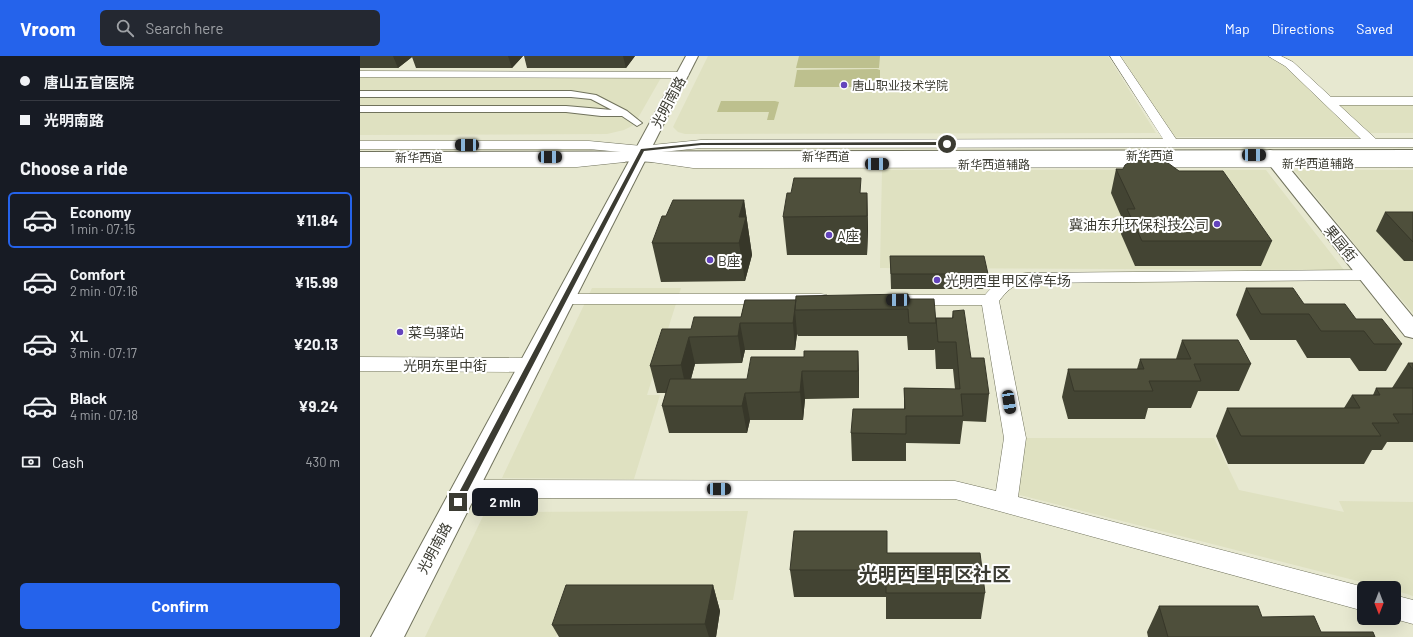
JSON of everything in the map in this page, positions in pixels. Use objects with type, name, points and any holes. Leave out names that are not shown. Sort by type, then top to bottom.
[{"type":"main road","name":"光明南路","points":[[387,637],[692,56]]},
{"type":"main road","name":"新华西道","points":[[360,157],[641,154],[823,149],[1413,150]]},
{"type":"main road","name":"新华西道","points":[[360,150],[641,154],[1273,159],[1413,155]]},
{"type":"main road","name":"果园街","points":[[1273,159],[1413,331]]},
{"type":"street","points":[[1116,56],[1172,144]]},
{"type":"street","points":[[1273,56],[1289,64],[1373,143]]},
{"type":"street","points":[[398,75],[410,65]]},
{"type":"street","points":[[514,75],[523,65]]},
{"type":"street","points":[[360,74],[682,75]]},
{"type":"street","points":[[360,94],[571,94],[593,97],[624,113],[637,123]]},
{"type":"street","points":[[1328,101],[1413,101]]},
{"type":"street","points":[[360,109],[566,109],[601,114],[624,113]]},
{"type":"street","name":"新华西道辅路","points":[[360,163],[577,163],[709,144],[1413,143]]},
{"type":"street","name":"新华西道辅路","points":[[360,145],[589,144],[641,154]]},
{"type":"street","name":"新华西道辅路","points":[[1273,159],[1413,163]]},
{"type":"street","points":[[1006,503],[1014,438],[990,300],[1005,282],[1015,278],[1186,275],[1367,275]]},
{"type":"street","points":[[564,298],[841,299]]},
{"type":"street","points":[[888,300],[990,300]]},
{"type":"street","name":"光明东里中街","points":[[360,364],[530,365]]},
{"type":"street","points":[[465,489],[955,490],[1357,597]]},
{"type":"street","points":[[1401,609],[1413,612]]},
{"type":"shaded area","points":[[708,56],[1108,56],[1156,133],[685,134],[678,132],[673,127]]},
{"type":"shaded area","points":[[799,56],[880,56],[879,68],[796,68]]},
{"type":"shaded area","points":[[1121,56],[1268,56],[1281,62],[1361,137],[1173,137]]},
{"type":"shaded area","points":[[797,70],[880,70],[880,87],[794,87]]},
{"type":"shaded area","points":[[662,76],[634,125],[624,130],[607,134],[360,135],[360,77]]},
{"type":"shaded area","points":[[721,101],[779,102],[774,120],[767,120],[769,112],[717,112]]},
{"type":"shaded area","points":[[1336,103],[1413,103],[1413,133],[1369,133]]},
{"type":"shaded area","points":[[882,170],[1266,170],[1344,270],[880,268]]},
{"type":"shaded area","points":[[1294,170],[1413,170],[1413,313],[1385,281]]},
{"type":"shaded area","points":[[592,288],[681,288],[647,395],[660,395],[634,479],[502,478]]},
{"type":"shaded area","points":[[1025,438],[1214,438],[1239,490],[1344,512],[1339,501],[1413,502],[1413,596],[1401,592],[1401,581],[1358,581],[1016,494]]},
{"type":"shaded area","points":[[748,511],[733,600],[569,600],[556,637],[425,637],[485,512]]},
{"type":"building","points":[[1154,159],[1168,163],[1179,171],[1223,171],[1272,241],[1142,241],[1127,209],[1135,209],[1116,169],[1123,169],[1125,165],[1131,161]]},
{"type":"building","points":[[794,178],[861,178],[860,193],[867,193],[867,216],[783,217],[787,193],[791,193]]},
{"type":"building","points":[[673,200],[744,200],[739,217],[746,217],[739,243],[652,243],[662,216],[666,216]]},
{"type":"building","points":[[1385,212],[1413,212],[1413,242]]},
{"type":"building","points":[[890,256],[984,256],[988,274],[891,274]]},
{"type":"building","points":[[1246,288],[1293,288],[1304,304],[1345,304],[1356,319],[1382,319],[1402,344],[1374,344],[1364,331],[1321,331],[1309,314],[1261,314]]},
{"type":"building","points":[[908,294],[908,299],[934,299],[936,323],[909,323],[908,309],[795,310],[796,296]]},
{"type":"building","points":[[745,300],[796,300],[793,323],[740,323],[738,336],[689,337],[681,365],[650,366],[662,329],[691,329],[694,317],[741,317]]},
{"type":"building","points":[[964,310],[971,358],[984,358],[989,394],[961,394],[963,416],[906,416],[906,434],[851,433],[853,409],[905,409],[904,388],[960,389],[956,342],[938,342],[936,318],[953,318],[953,311]]},
{"type":"building","points":[[1182,340],[1238,340],[1251,364],[1194,364],[1201,381],[1149,381],[1153,391],[1074,391],[1068,369],[1144,369],[1140,359],[1191,359]]},
{"type":"building","points":[[804,351],[858,351],[858,371],[802,371],[800,392],[745,393],[742,406],[662,406],[670,379],[747,379],[751,357],[804,357]]},
{"type":"building","points":[[1408,363],[1413,363],[1413,370]]},
{"type":"building","points":[[1376,388],[1413,388],[1413,414],[1393,414],[1399,423],[1372,423],[1381,436],[1241,436],[1227,408],[1360,408],[1352,395],[1380,395]]},
{"type":"building","points":[[794,531],[887,531],[887,553],[980,553],[985,593],[886,593],[886,570],[790,570]]},
{"type":"building","points":[[566,585],[713,585],[705,624],[552,625]]},
{"type":"building","points":[[1159,606],[1258,606],[1262,617],[1314,616],[1321,632],[1373,632],[1375,637],[1168,637]]},
{"type":"place","name":"唐山职业技术学院","points":[[844,85]]},
{"type":"place","name":"冀油东升环保科技公司","points":[[1217,224]]},
{"type":"place","name":"A座","points":[[829,235]]},
{"type":"place","name":"B座","points":[[710,260]]},
{"type":"place","name":"光明西里甲区停车场","points":[[937,280]]},
{"type":"place","name":"菜鸟驿站","points":[[400,332]]},
{"type":"district","name":"光明西里甲区社区","points":[[935,573]]},
{"type":"route","points":[[458,502],[642,150],[701,144],[947,144]]}]
